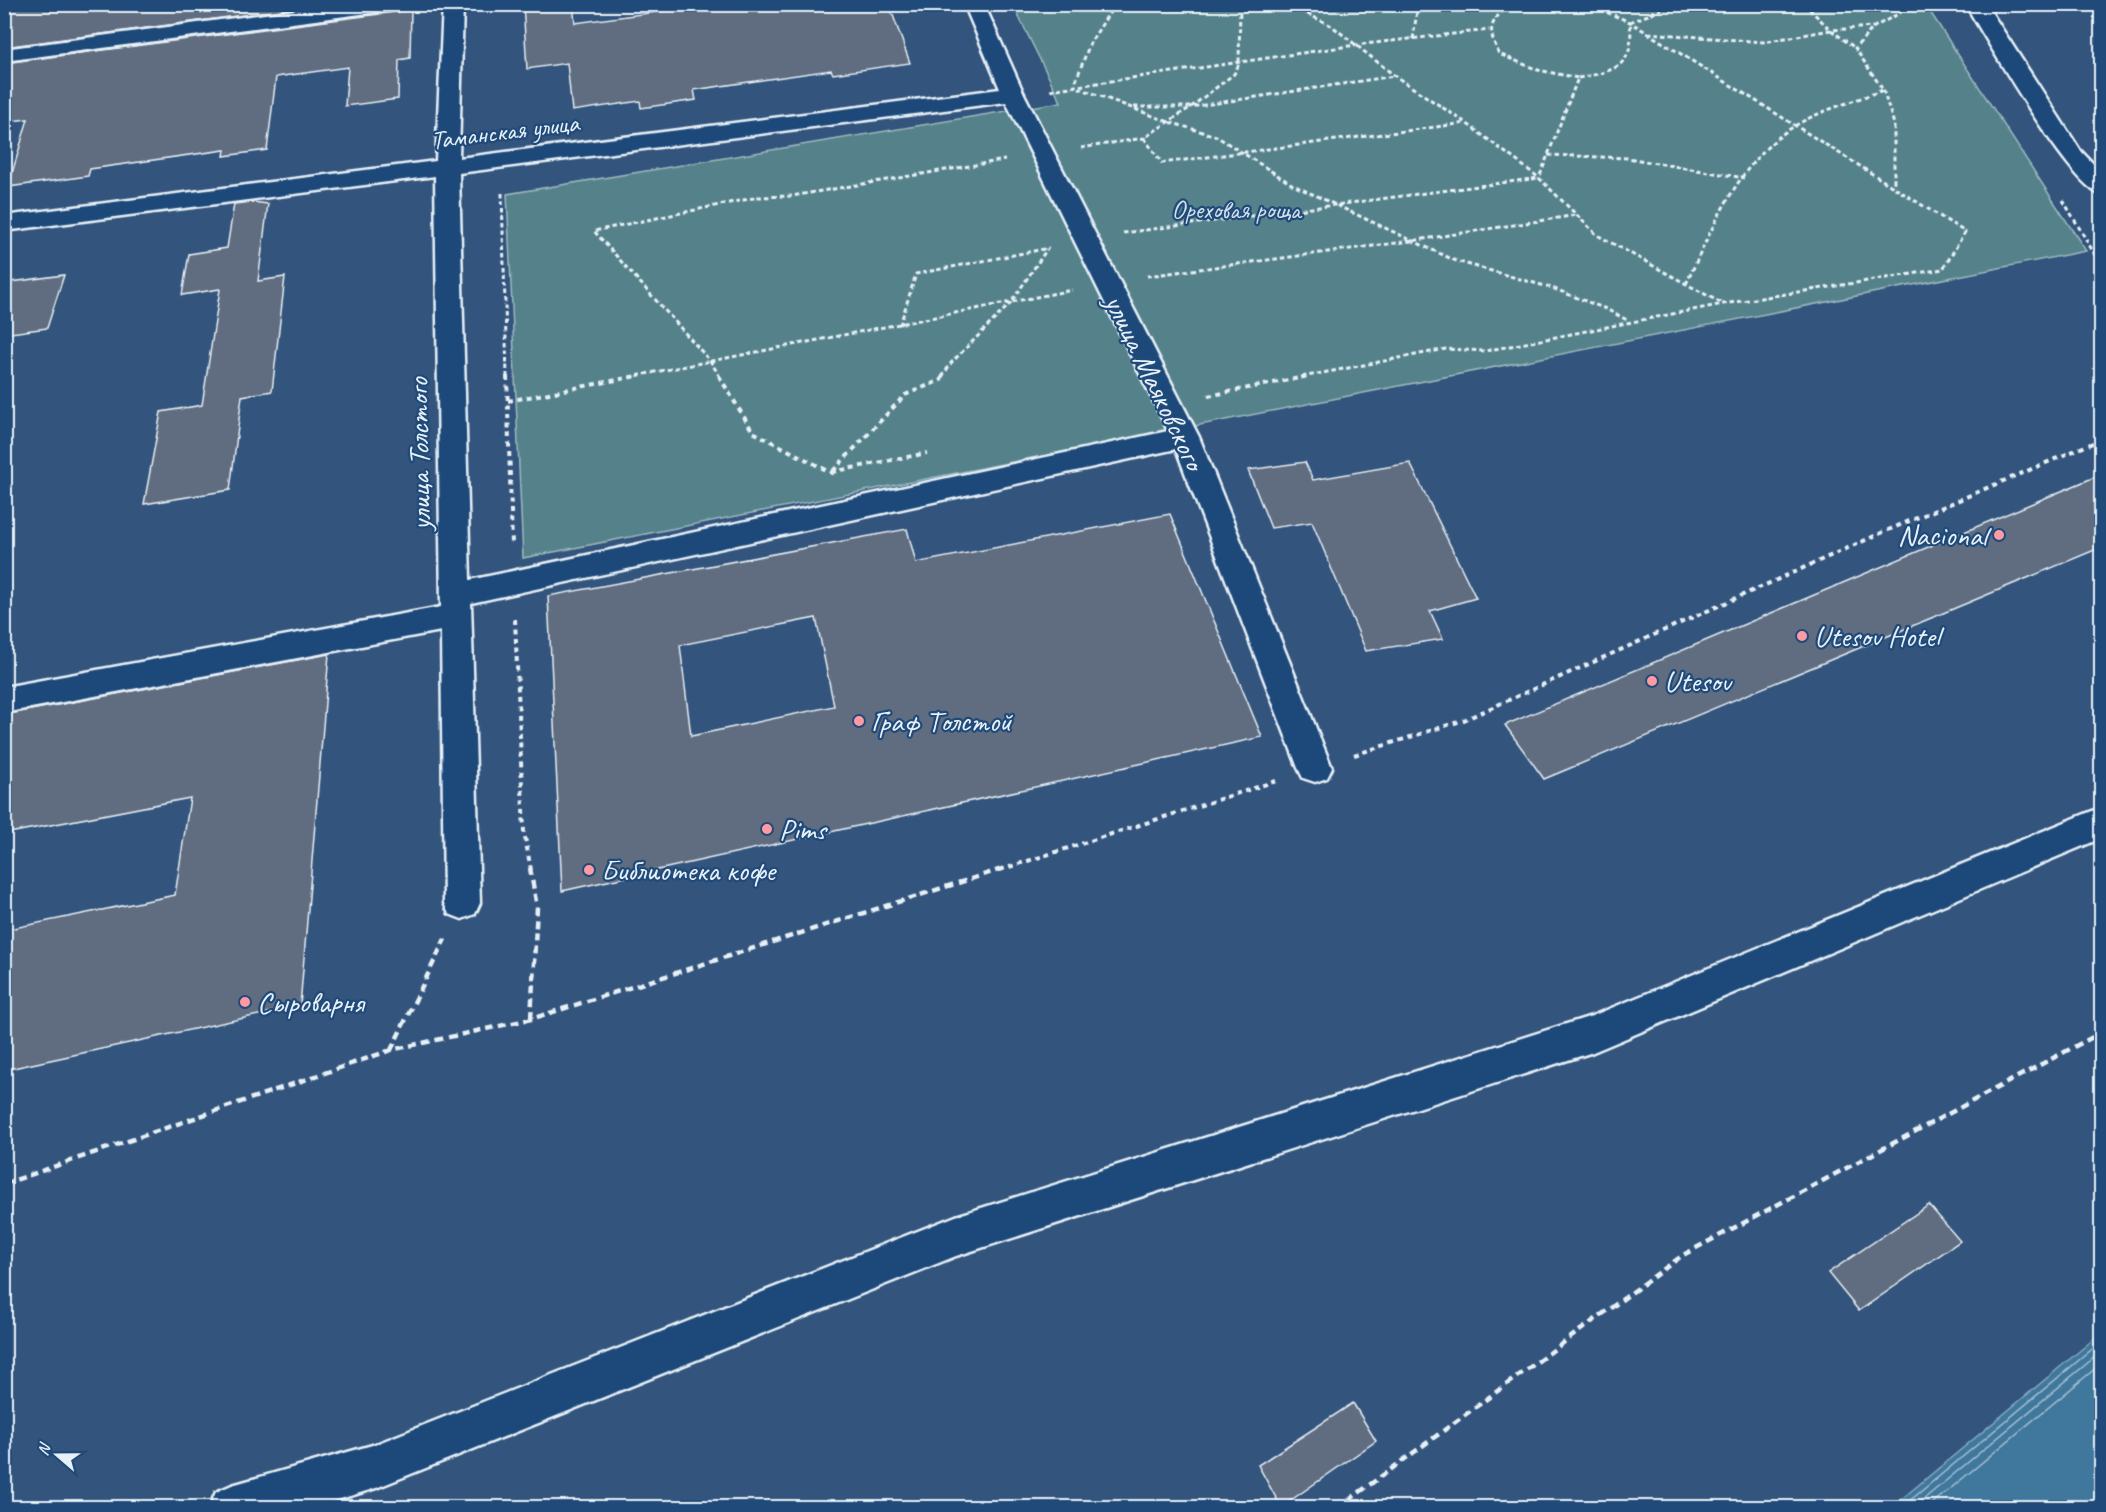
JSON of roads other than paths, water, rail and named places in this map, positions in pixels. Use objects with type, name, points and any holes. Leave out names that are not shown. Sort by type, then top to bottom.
[{"type":"street","points":[[4,55],[391,4]]},
{"type":"street","name":"улица Толстого","points":[[453,4],[447,167],[462,903]]},
{"type":"street","name":"улица Маяковского","points":[[974,4],[1012,94],[1185,437],[1315,768]]},
{"type":"street","points":[[1975,4],[2071,154],[2102,208]]},
{"type":"street","name":"Таманская улица","points":[[4,224],[1012,94]]},
{"type":"street","points":[[2071,154],[2102,188]]},
{"type":"street","points":[[4,700],[357,633],[455,606],[880,503],[1185,437]]},
{"type":"street","points":[[232,1508],[376,1466],[956,1236],[1593,1034],[2102,822]]},
{"type":"water","points":[[2101,1333],[2101,1507],[1892,1507]]},
{"type":"place","name":"Nacional","points":[[1999,535]]},
{"type":"place","name":"Utesov Hotel","points":[[1802,636]]},
{"type":"place","name":"Utesov","points":[[1652,681]]},
{"type":"place","name":"Граф Толстой","points":[[859,721]]},
{"type":"place","name":"Pims","points":[[767,829]]},
{"type":"place","name":"Библиотека кофе","points":[[589,870]]},
{"type":"place","name":"Сыроварня","points":[[245,1002]]},
{"type":"park label","name":"Ореховая роща","points":[[1236,209]]}]
